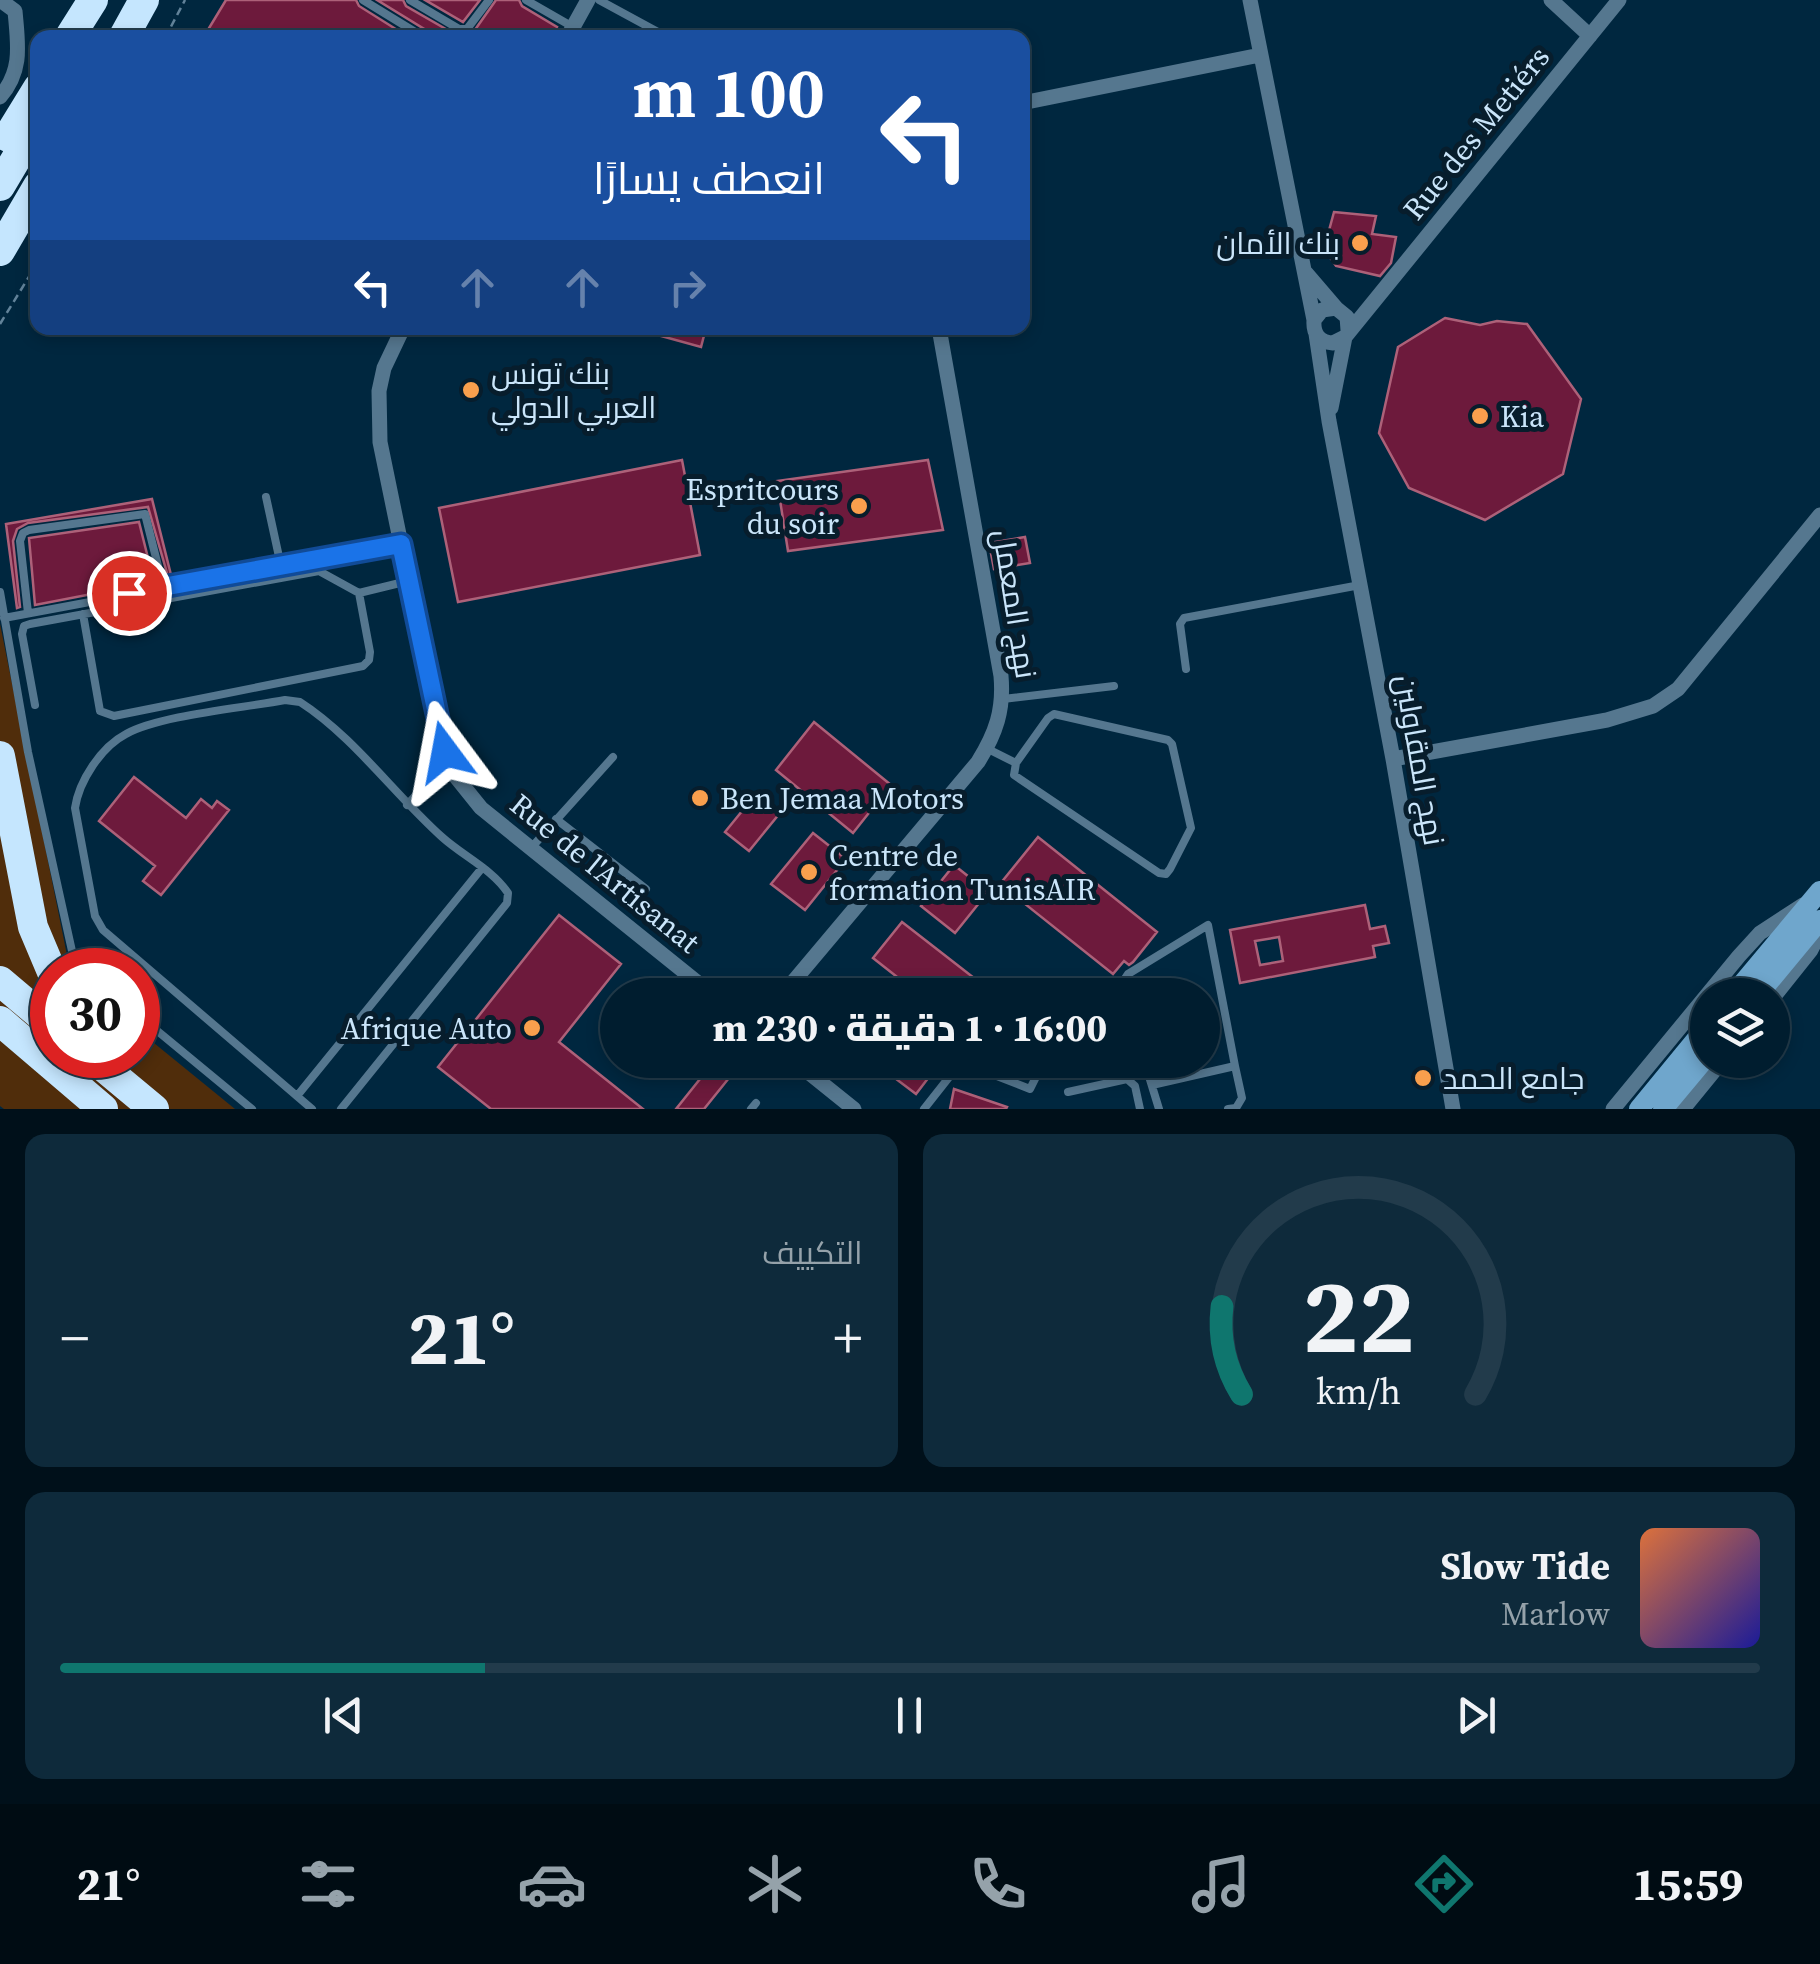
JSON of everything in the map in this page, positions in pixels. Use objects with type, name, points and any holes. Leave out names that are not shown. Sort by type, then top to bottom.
[{"type":"highway","points":[[74,30],[93,0]]},
{"type":"highway","points":[[93,30],[108,0]]},
{"type":"highway","points":[[127,30],[144,0]]},
{"type":"highway","points":[[0,149],[30,101]]},
{"type":"highway","points":[[0,186],[30,135]]},
{"type":"highway","points":[[0,251],[30,200]]},
{"type":"highway","points":[[0,756],[33,927],[42,948]]},
{"type":"highway","points":[[0,981],[30,1006]]},
{"type":"highway","points":[[0,1021],[102,1109]]},
{"type":"highway","points":[[0,1046],[88,1109]]},
{"type":"highway","points":[[117,1078],[154,1109]]},
{"type":"highway","points":[[137,1078],[168,1109]]},
{"type":"street","points":[[0,0],[15,11],[19,60],[12,82],[0,97]]},
{"type":"street","points":[[571,30],[588,0]]},
{"type":"street","name":"نهج المقاولين","points":[[1250,0],[1315,327],[1328,421],[1393,759],[1448,1108]]},
{"type":"street","points":[[1550,0],[1590,36]]},
{"type":"street","name":"Rue des Metiérs","points":[[1347,333],[1619,0]]},
{"type":"street","points":[[1030,101],[1260,55]]},
{"type":"street","name":"نهج المقاولين","points":[[1303,270],[1339,310]]},
{"type":"street","points":[[1339,310],[1346,317],[1347,333],[1333,343],[1326,342],[1315,327],[1322,310],[1375,301]]},
{"type":"street","name":"نهج المقاولين","points":[[1328,421],[1347,333]]},
{"type":"street","name":"Rue de l'Artisanat","points":[[400,335],[378,391],[380,442],[452,772],[481,808],[692,978]]},
{"type":"street","name":"نهج المعمل","points":[[796,978],[986,748],[998,722],[1003,699],[941,335]]},
{"type":"street","points":[[1393,759],[1608,720],[1653,706],[1678,689],[1820,515]]},
{"type":"street","points":[[1749,978],[1817,904]]},
{"type":"street","points":[[1769,978],[1817,904]]},
{"type":"street","points":[[1614,1109],[1760,933],[1784,915],[1817,904]]},
{"type":"street","points":[[1789,978],[1820,932]]},
{"type":"street","points":[[1670,1099],[1690,1060]]},
{"type":"street","points":[[1670,1099],[1690,1076]]},
{"type":"street","points":[[811,1078],[836,1104],[854,1109]]},
{"type":"street","points":[[1638,1109],[1670,1099],[1699,1078]]},
{"type":"lane","points":[[363,0],[411,30]]},
{"type":"lane","points":[[410,0],[459,29],[467,29],[489,0]]},
{"type":"lane","points":[[526,0],[567,30]]},
{"type":"lane","points":[[600,0],[654,30]]},
{"type":"lane","points":[[266,497],[281,566]]},
{"type":"lane","points":[[28,613],[20,540],[28,530],[144,514],[162,586]]},
{"type":"lane","points":[[4,618],[401,544]]},
{"type":"lane","points":[[35,705],[22,634],[24,626],[319,571],[359,593],[408,581]]},
{"type":"lane","points":[[1186,669],[1180,624],[1184,618],[1360,585]]},
{"type":"lane","points":[[0,592],[28,752],[71,948]]},
{"type":"lane","points":[[83,614],[100,711],[114,716],[364,666],[370,652],[359,593]]},
{"type":"lane","points":[[1003,699],[1114,686]]},
{"type":"lane","points":[[312,1109],[103,930],[88,887],[74,808],[77,792],[115,741],[128,732],[285,700],[300,702],[374,764],[407,805],[447,842],[501,882],[508,893],[508,903],[340,1109]]},
{"type":"lane","points":[[1054,714],[1168,740],[1190,820],[1190,835],[1166,874],[1159,873],[1014,775],[1016,764],[1054,714]]},
{"type":"lane","points":[[986,748],[1016,764]]},
{"type":"lane","points":[[530,848],[613,756]]},
{"type":"lane","points":[[407,805],[448,760]]},
{"type":"lane","points":[[556,819],[646,890]]},
{"type":"lane","points":[[297,1096],[482,868]]},
{"type":"lane","points":[[1125,978],[1208,924],[1218,978]]},
{"type":"lane","points":[[1220,987],[1242,1098],[1236,1108],[1228,1109]]},
{"type":"lane","points":[[160,1033],[252,1109]]},
{"type":"lane","points":[[1152,1085],[1235,1066]]},
{"type":"lane","points":[[924,1109],[948,1078]]},
{"type":"lane","points":[[1006,1078],[1030,1089],[1037,1078]]},
{"type":"lane","points":[[1150,1078],[1159,1109]]},
{"type":"lane","points":[[1068,1092],[1127,1080],[1135,1086],[1140,1109]]},
{"type":"path","points":[[168,30],[185,0]]},
{"type":"path","points":[[0,324],[30,275]]},
{"type":"shaded area","points":[[0,624],[66,948],[30,948],[30,1078],[160,1078],[160,1048],[235,1109],[0,1106]]},
{"type":"building","points":[[226,0],[356,0],[359,6],[397,30],[208,30]]},
{"type":"building","points":[[377,0],[403,0],[406,6],[448,30],[426,30]]},
{"type":"building","points":[[425,0],[480,0],[463,22]]},
{"type":"building","points":[[496,0],[519,0],[522,6],[557,27],[475,30]]},
{"type":"building","name":"بنك الأمان","points":[[1334,212],[1376,216],[1372,234],[1396,237],[1391,263],[1380,276],[1336,266],[1324,249]]},
{"type":"building","name":"Kia","points":[[1445,318],[1480,325],[1497,321],[1527,324],[1581,399],[1563,474],[1485,520],[1409,488],[1379,433],[1398,347]]},
{"type":"building","points":[[658,335],[704,335],[701,347]]},
{"type":"building","points":[[682,460],[700,555],[458,602],[439,508]]},
{"type":"building","name":"Espritcours du soir","points":[[928,460],[943,530],[788,551],[777,481]]},
{"type":"building","points":[[152,499],[172,579],[169,580],[148,507],[28,523],[17,529],[13,541],[20,607],[17,608],[6,524]]},
{"type":"building","points":[[139,522],[154,582],[35,605],[29,538]]},
{"type":"building","points":[[1025,537],[1030,563],[994,569],[989,543]]},
{"type":"building","points":[[814,722],[891,785],[853,833],[776,770]]},
{"type":"building","points":[[134,777],[186,818],[201,799],[212,808],[217,801],[229,810],[161,895],[143,881],[155,866],[99,821]]},
{"type":"building","points":[[756,794],[780,813],[749,851],[725,832]]},
{"type":"building","name":"Centre de formation TunisAIR","points":[[813,833],[846,859],[805,910],[771,884]]},
{"type":"building","points":[[1038,837],[1157,932],[1129,965],[1124,961],[1113,974],[1000,884]]},
{"type":"building","points":[[954,865],[988,892],[955,933],[921,906]]},
{"type":"building","points":[[1365,905],[1370,929],[1385,926],[1389,943],[1373,946],[1375,957],[1240,983],[1230,930]],"holes":[[[1279,937],[1283,961],[1260,965],[1255,941]]]},
{"type":"building","points":[[559,915],[621,964],[610,978],[600,978],[600,990],[559,1042],[643,1109],[491,1109],[438,1067]]},
{"type":"building","points":[[902,922],[973,978],[898,978],[873,958]]},
{"type":"building","points":[[701,1078],[729,1078],[704,1109],[676,1109]]},
{"type":"building","points":[[895,1078],[928,1078],[916,1094]]},
{"type":"building","points":[[954,1089],[1007,1107],[950,1109]]},
{"type":"place","name":"بنك الأمان","points":[[1360,243]]},
{"type":"place","name":"بنك تونس العربي الدولي","points":[[471,390]]},
{"type":"place","name":"Kia","points":[[1480,416]]},
{"type":"place","name":"Espritcours du soir","points":[[859,506]]},
{"type":"place","name":"Ben Jemaa Motors","points":[[700,798]]},
{"type":"place","name":"Centre de formation TunisAIR","points":[[809,872]]},
{"type":"place","name":"Afrique Auto","points":[[532,1028]]},
{"type":"place","name":"جامع الحمد","points":[[1423,1078]]},
{"type":"route","points":[[129,593],[401,544],[445,752]]}]
